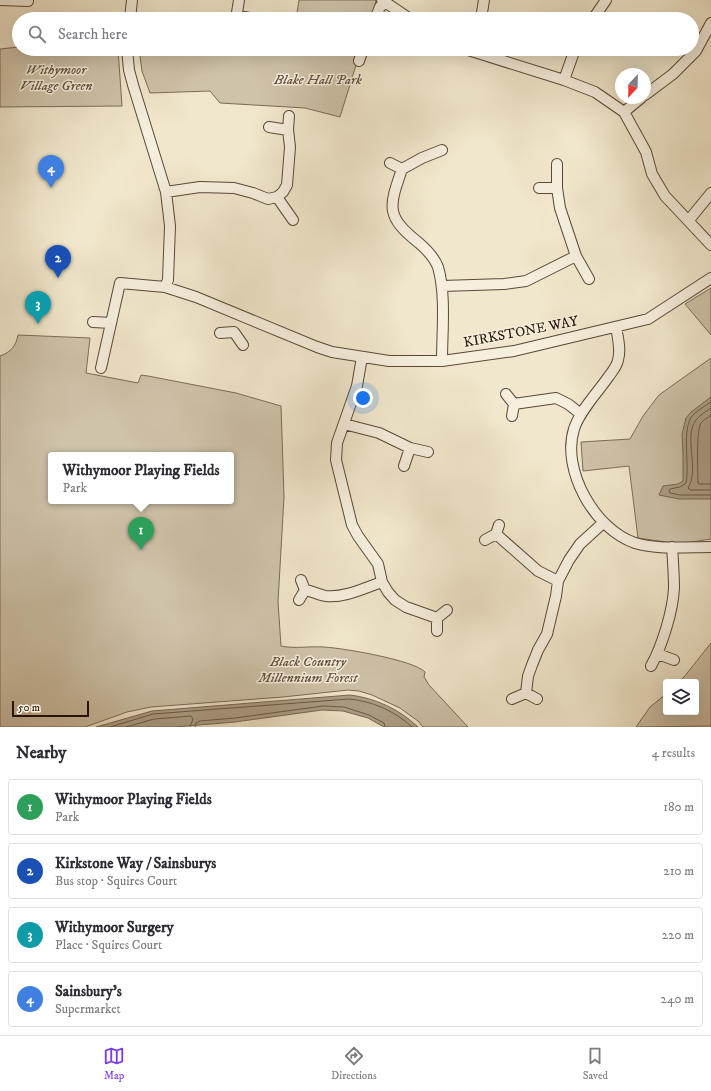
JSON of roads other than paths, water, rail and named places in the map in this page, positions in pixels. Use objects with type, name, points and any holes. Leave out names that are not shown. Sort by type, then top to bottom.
[{"type":"street","points":[[0,0],[28,1]]},
{"type":"street","points":[[131,12],[132,0]]},
{"type":"street","points":[[237,12],[239,0]]},
{"type":"street","points":[[482,12],[484,0]]},
{"type":"street","points":[[598,12],[606,0]]},
{"type":"street","points":[[378,12],[384,2],[399,12]]},
{"type":"street","points":[[699,46],[711,24]]},
{"type":"street","points":[[128,56],[129,70],[133,85],[166,192],[170,239],[168,280],[165,287]]},
{"type":"street","points":[[358,61],[360,56]]},
{"type":"street","points":[[487,56],[564,80],[595,92],[624,112],[646,152],[652,174],[665,196],[711,245]]},
{"type":"street","points":[[564,80],[573,56]]},
{"type":"street","points":[[651,90],[673,74],[691,56]]},
{"type":"street","points":[[624,112],[634,104]]},
{"type":"street","points":[[166,192],[200,186],[234,188],[268,199],[277,197],[283,192],[287,185],[290,147],[288,130],[289,116]]},
{"type":"street","points":[[269,127],[288,130]]},
{"type":"street","points":[[442,150],[422,158],[402,169],[392,197],[393,215],[406,234],[428,251],[437,265],[442,286],[442,361]]},
{"type":"street","points":[[390,163],[402,169]]},
{"type":"street","points":[[557,164],[557,188],[560,208],[576,256],[589,279]]},
{"type":"street","points":[[539,188],[557,188]]},
{"type":"street","points":[[689,220],[711,193]]},
{"type":"street","points":[[277,197],[293,220]]},
{"type":"street","points":[[442,286],[504,284],[526,280],[576,256]]},
{"type":"street","name":"KIRKSTONE WAY","points":[[111,323],[120,283],[165,287],[196,296],[332,352],[389,361],[442,361],[514,351],[648,319],[711,278]]},
{"type":"street","points":[[234,332],[242,316]]},
{"type":"street","points":[[93,322],[111,323],[101,368]]},
{"type":"street","points":[[616,327],[619,346],[618,361],[598,393],[581,414],[573,430],[571,451],[576,479],[585,498],[603,523],[620,536],[635,543],[672,547],[711,547]]},
{"type":"street","points":[[220,333],[234,332]]},
{"type":"street","points":[[234,332],[243,345]]},
{"type":"street","points":[[362,357],[357,386],[337,443],[336,460],[352,525],[378,564],[381,571],[382,582],[395,600],[406,607],[437,618]]},
{"type":"street","points":[[506,394],[514,404],[512,416]]},
{"type":"street","points":[[514,404],[556,398],[568,404],[581,414]]},
{"type":"street","points":[[344,424],[380,433],[410,448],[428,452]]},
{"type":"street","points":[[404,466],[410,448]]},
{"type":"street","points":[[526,693],[528,676],[538,650],[547,634],[558,581],[569,560],[580,544],[603,523]]},
{"type":"street","points":[[485,540],[498,530],[538,571],[558,581]]},
{"type":"street","points":[[651,666],[658,654],[674,590],[672,547]]},
{"type":"street","points":[[301,580],[305,590]]},
{"type":"street","points":[[305,590],[325,596],[339,596],[382,582]]},
{"type":"street","points":[[299,600],[305,590]]},
{"type":"street","points":[[437,631],[437,618],[446,610]]},
{"type":"street","points":[[658,654],[674,660]]},
{"type":"street","points":[[512,699],[526,693],[538,699]]},
{"type":"water","points":[[711,397],[711,499],[679,499],[659,495],[663,486],[678,484],[683,481],[682,434],[686,418],[691,412]]},
{"type":"water","points":[[350,695],[359,696],[386,705],[403,715],[418,727],[384,727],[368,718],[343,711],[322,710],[235,722],[175,727],[96,727],[152,711]]},
{"type":"place","name":"Sainsbury's","points":[[51,188]]},
{"type":"place","name":"Kirkstone Way / Sainsburys","points":[[58,278]]},
{"type":"place","name":"Withymoor Surgery","points":[[38,324]]},
{"type":"place","name":"Withymoor Playing Fields","points":[[141,550]]},
{"type":"park label","name":"Withymoor Village Green","points":[[56,78]]},
{"type":"park label","name":"Blake Hall Park","points":[[318,80]]},
{"type":"park label","name":"Black Country Millennium Forest","points":[[308,670]]}]
